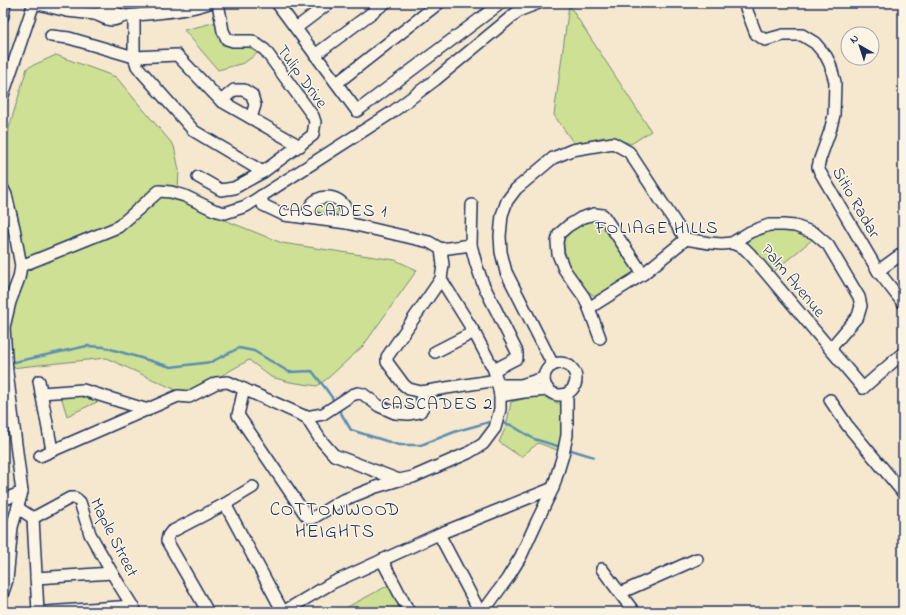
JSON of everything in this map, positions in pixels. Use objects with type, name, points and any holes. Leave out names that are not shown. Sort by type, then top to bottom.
[{"type":"street","points":[[3,95],[34,4],[67,11],[95,14],[106,19],[114,20],[169,7],[199,6],[209,3]]},
{"type":"street","name":"Tulip Drive","points":[[198,177],[221,190],[234,188],[263,172],[300,146],[313,135],[315,122],[313,116],[265,50],[252,41],[227,39],[223,31],[218,3]]},
{"type":"street","points":[[277,3],[358,111],[497,6],[494,3]]},
{"type":"street","points":[[296,28],[330,3]]},
{"type":"street","points":[[315,54],[385,3]]},
{"type":"street","points":[[337,83],[439,3]]},
{"type":"street","name":"Sitio Radar","points":[[744,3],[756,34],[765,40],[783,35],[802,35],[816,43],[826,56],[835,82],[834,115],[818,167],[878,271],[903,303]]},
{"type":"street","points":[[21,266],[118,227],[159,191],[171,192],[185,196],[214,210],[225,213],[246,206],[391,113],[435,80],[516,13],[535,4]]},
{"type":"street","points":[[130,16],[134,57],[137,66],[141,71],[194,131],[263,172]]},
{"type":"street","points":[[51,36],[69,38],[134,57],[177,56],[221,101],[300,146]]},
{"type":"street","points":[[221,101],[234,90],[244,90],[252,95],[255,105],[252,118]]},
{"type":"street","points":[[554,365],[506,272],[501,252],[500,236],[502,215],[507,201],[516,190],[553,158],[572,150],[613,143],[629,152],[686,239],[709,243],[732,243],[750,232],[769,225],[784,225],[795,226],[814,233],[828,245],[860,297],[861,306],[858,316],[830,348]]},
{"type":"street","points":[[3,189],[6,195],[14,228],[21,266],[19,278],[10,302],[4,327],[7,372],[22,492],[12,527],[7,580],[3,592]]},
{"type":"street","points":[[262,196],[263,205],[284,216],[347,223],[429,242],[441,249],[470,245]]},
{"type":"street","points":[[307,218],[309,208],[315,201],[325,197],[335,198],[343,204],[347,213],[347,223]]},
{"type":"street","points":[[472,205],[470,245],[483,284],[517,352],[517,358],[497,383]]},
{"type":"street","points":[[600,338],[584,297],[564,269],[558,254],[557,242],[559,234],[581,218],[594,214],[603,215],[643,274]]},
{"type":"street","points":[[589,308],[643,274],[686,239]]},
{"type":"street","name":"Palm Avenue","points":[[732,243],[744,248],[751,255],[830,348],[863,392],[903,353]]},
{"type":"street","points":[[441,249],[443,265],[442,279],[387,357],[387,362],[404,385],[409,389],[421,392],[497,383],[521,385],[544,378]]},
{"type":"street","points":[[878,271],[903,253]]},
{"type":"street","points":[[244,389],[238,415],[309,518],[313,518],[341,501],[376,487],[413,477],[468,453],[483,444],[495,428],[500,410],[497,383],[474,332],[442,279]]},
{"type":"street","points":[[435,352],[474,332]]},
{"type":"street","points":[[560,363],[566,364],[575,372],[575,385],[567,394],[553,394],[548,390],[545,384],[544,378],[546,372],[554,365],[560,363]]},
{"type":"street","points":[[39,381],[52,450]]},
{"type":"street","points":[[40,456],[178,396],[189,397],[216,383],[228,382],[306,417],[320,439],[334,455],[399,480]]},
{"type":"street","points":[[497,383],[524,392],[548,390]]},
{"type":"street","points":[[41,393],[83,390],[148,410]]},
{"type":"street","points":[[306,417],[323,414],[352,395],[358,393],[363,394],[378,406],[395,413],[408,414],[420,412],[423,407],[421,392]]},
{"type":"street","points":[[439,534],[481,612],[507,579],[521,556],[553,488],[567,435],[567,394]]},
{"type":"street","points":[[830,400],[847,425],[903,493]]},
{"type":"street","points":[[208,612],[167,541],[168,536],[171,532],[225,504],[253,487]]},
{"type":"street","points":[[225,504],[283,612],[332,583],[382,560],[439,534],[553,488]]},
{"type":"street","points":[[3,500],[22,492]]},
{"type":"street","name":"Maple Street","points":[[33,518],[70,498],[75,498],[80,502],[90,534],[134,609]]},
{"type":"street","points":[[18,508],[33,518],[38,612]]},
{"type":"street","points":[[620,593],[696,558]]},
{"type":"street","points":[[382,560],[409,612]]},
{"type":"street","points":[[602,569],[634,612]]},
{"type":"street","points":[[36,578],[112,573]]},
{"type":"street","points":[[46,612],[134,609]]},
{"type":"green space","points":[[55,3],[126,3],[127,13],[89,10]]},
{"type":"green space","points":[[569,5],[651,131],[631,144],[620,140],[603,137],[575,145],[554,115]]},
{"type":"green space","points":[[217,22],[222,37],[222,45],[253,46],[259,52],[244,63],[218,70],[184,30]]},
{"type":"green space","points":[[56,55],[116,77],[174,146],[179,170],[178,190],[186,199],[213,216],[282,243],[395,260],[417,270],[363,346],[317,386],[290,382],[271,377],[249,360],[187,395],[106,358],[11,368],[9,327],[21,281],[10,196],[3,172],[3,148],[27,68]]},
{"type":"green space","points":[[332,200],[339,211],[334,215],[322,214],[318,212],[316,206],[320,202]]},
{"type":"green space","points":[[591,219],[598,219],[602,221],[636,270],[636,276],[598,298],[586,289],[576,277],[568,263],[564,248],[564,239],[567,233],[576,226]]},
{"type":"green space","points":[[774,230],[795,232],[814,238],[772,273],[746,242],[758,234]]},
{"type":"green space","points":[[76,394],[99,401],[67,416],[61,396]]},
{"type":"green space","points":[[542,394],[548,399],[563,405],[565,421],[560,451],[538,443],[521,457],[499,442],[506,427],[511,402]]},
{"type":"green space","points":[[389,585],[403,612],[338,612]]},
{"type":"waterway","points":[[10,363],[87,346],[104,347],[171,367],[211,362],[239,348],[254,351],[289,372],[312,371],[335,402]]},
{"type":"waterway","points":[[338,408],[351,430],[399,445],[421,445],[457,431],[493,421]]},
{"type":"waterway","points":[[499,422],[511,425],[534,439],[561,447]]},
{"type":"waterway","points":[[568,449],[594,457]]},
{"type":"district","name":"CASCADES 1","points":[[333,210]]},
{"type":"district","name":"FOLIAGE HILLS","points":[[657,227]]},
{"type":"district","name":"CASCADES 2","points":[[437,403]]},
{"type":"district","name":"COTTONWOOD HEIGHTS","points":[[335,519]]}]
